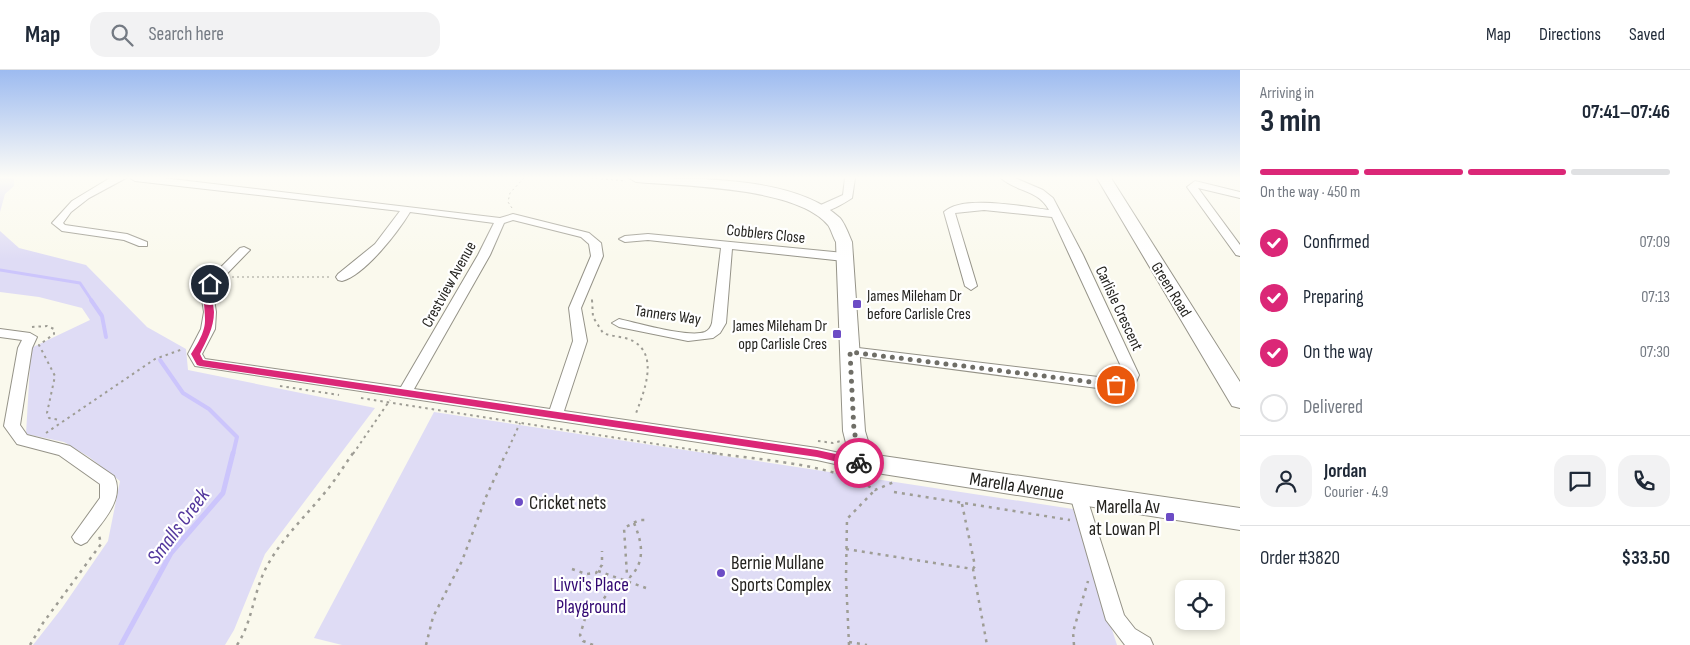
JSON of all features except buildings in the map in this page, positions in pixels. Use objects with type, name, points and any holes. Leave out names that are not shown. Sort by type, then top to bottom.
[{"type":"street","points":[[74,205],[60,216],[57,223],[62,228],[126,237],[143,244]]},
{"type":"street","name":"Crestview Avenue","points":[[370,205],[500,221],[484,255],[404,394]]},
{"type":"street","points":[[808,205],[832,220],[841,231],[854,431],[857,443],[870,462]]},
{"type":"street","points":[[818,210],[829,205]]},
{"type":"street","name":"Carlisle Crescent","points":[[850,352],[1105,384],[1128,385],[1132,375],[1051,205]]},
{"type":"street","name":"Green Road","points":[[1120,205],[1240,400]]},
{"type":"street","name":"Green Road","points":[[1130,205],[1240,379]]},
{"type":"street","points":[[1205,205],[1240,253]]},
{"type":"street","points":[[971,286],[949,212],[955,208],[976,207],[1056,214]]},
{"type":"street","points":[[342,277],[366,260],[407,209]]},
{"type":"street","points":[[500,221],[513,217],[585,235],[595,243],[597,256],[575,308],[580,340],[555,415]]},
{"type":"street","name":"Cobblers Close","points":[[623,238],[648,237],[844,257]]},
{"type":"street","name":"Tanners Way","points":[[619,323],[694,337],[710,335],[716,330],[719,323],[727,246]]},
{"type":"street","name":"Marella Avenue","points":[[244,250],[216,277],[207,293],[210,312],[208,329],[196,354],[200,363],[870,462],[1077,508],[1240,519]]},
{"type":"street","points":[[0,333],[29,333],[24,348],[12,426],[22,440],[64,450],[108,481],[108,500],[80,537]]},
{"type":"street","points":[[1077,508],[1116,620],[1128,636],[1142,645]]},
{"type":"path","points":[[216,277],[342,277]]},
{"type":"path","points":[[29,333],[47,326],[54,329],[54,334],[39,345],[55,376],[47,413],[49,418],[60,420]]},
{"type":"path","points":[[35,443],[60,420],[115,388],[162,354],[184,349],[184,358]]},
{"type":"path","points":[[278,385],[341,395]]},
{"type":"path","points":[[359,398],[835,472],[858,478],[874,490]]},
{"type":"path","points":[[237,645],[247,630],[255,596],[266,568],[282,542],[331,485],[388,404]]},
{"type":"path","points":[[426,645],[432,617],[462,561],[486,497],[520,423]]},
{"type":"path","points":[[867,645],[849,643],[847,519],[874,490],[902,479]]},
{"type":"path","points":[[894,492],[962,503],[1077,508],[1073,529]]},
{"type":"path","points":[[962,503],[975,566],[972,569],[987,645]]},
{"type":"path","points":[[627,582],[624,530],[626,525],[648,520]]},
{"type":"path","points":[[628,576],[633,575],[642,558],[643,550],[634,523]]},
{"type":"path","points":[[30,645],[43,623],[101,544],[98,533],[80,537]]},
{"type":"path","points":[[846,549],[972,569]]},
{"type":"path","points":[[598,572],[604,563],[602,551]]},
{"type":"path","points":[[572,569],[589,574],[598,572],[646,588]]},
{"type":"path","points":[[1074,645],[1073,632],[1088,581],[1086,572]]},
{"type":"path","points":[[592,645],[583,641],[580,635],[588,609],[602,601],[618,579]]},
{"type":"green space","points":[[0,231],[19,248],[86,265],[147,327],[186,349],[188,370],[375,408],[265,554],[234,630],[225,645],[33,645],[62,608],[108,541],[120,481],[89,457],[64,442],[26,434],[31,348],[90,320],[82,308],[39,297],[0,292]]},
{"type":"green space","name":"Bernie Mullane Sports Complex","points":[[434,412],[1073,509],[1117,645],[342,645],[314,638]]},
{"type":"waterway","name":"Smalls Creek","points":[[0,270],[80,283],[92,301]]},
{"type":"waterway","name":"Smalls Creek","points":[[91,300],[102,316],[106,337]]},
{"type":"waterway","name":"Smalls Creek","points":[[160,360],[183,393],[209,409],[237,437],[233,454]]},
{"type":"waterway","name":"Smalls Creek","points":[[121,645],[171,553],[223,493],[233,453]]},
{"type":"way so far","points":[[859,463],[862,464],[866,458],[857,443],[854,431],[850,352],[1116,385]]},
{"type":"place","name":"James Mileham Dr before Carlisle Cres","points":[[857,304]]},
{"type":"place","name":"James Mileham Dr opp Carlisle Cres","points":[[837,334]]},
{"type":"place","name":"Cricket nets","points":[[519,502]]},
{"type":"place","name":"Marella Av at Lowan Pl","points":[[1170,517]]},
{"type":"place","name":"Bernie Mullane Sports Complex","points":[[721,573]]},
{"type":"route","points":[[210,284],[207,293],[210,312],[208,329],[196,354],[200,363],[633,426],[817,454],[859,463]]},
{"type":"park label","name":"Livvi's Place Playground","points":[[591,595]]}]
